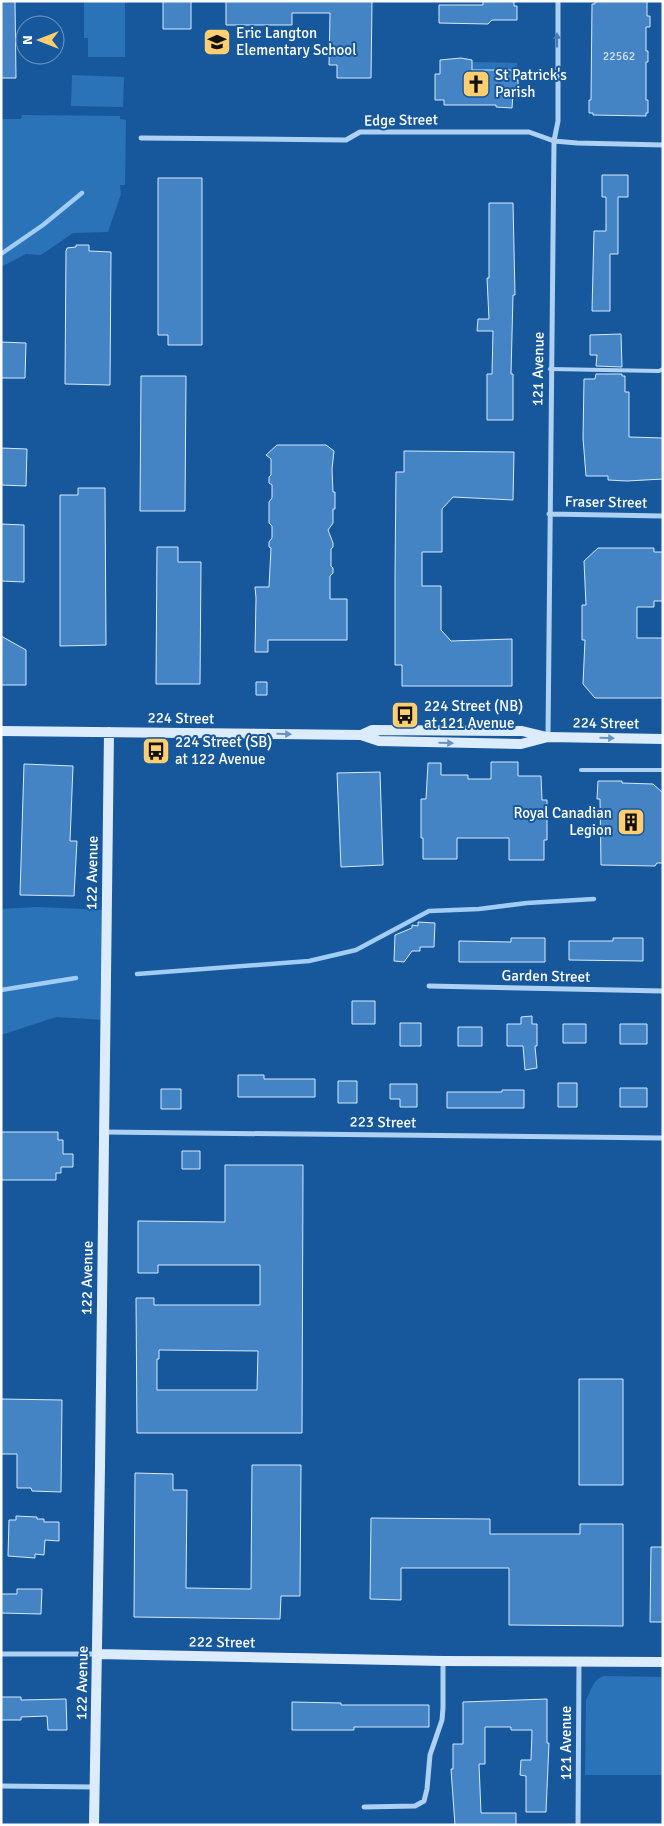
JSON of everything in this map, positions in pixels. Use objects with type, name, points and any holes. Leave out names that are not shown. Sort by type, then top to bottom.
[{"type":"street","name":"121 Avenue","points":[[548,738],[550,369],[554,141],[558,121],[558,1]]},
{"type":"street","name":"Edge Street","points":[[141,138],[346,140],[360,132],[529,132],[554,141],[576,144],[663,144]]},
{"type":"street","name":"Fraser Street","points":[[549,514],[663,516]]},
{"type":"street","name":"224 Street","points":[[1,731],[361,735],[379,741],[521,744],[548,738],[663,739]]},
{"type":"street","name":"122 Avenue","points":[[94,1825],[108,732]]},
{"type":"street","name":"Garden Street","points":[[429,986],[663,991]]},
{"type":"street","name":"223 Street","points":[[104,1132],[663,1138]]},
{"type":"street","name":"222 Street","points":[[1,1654],[97,1654],[442,1661],[663,1662]]},
{"type":"street","points":[[364,1806],[409,1807],[424,1801],[430,1755],[442,1720],[442,1661]]},
{"type":"street","name":"121 Avenue","points":[[578,1825],[579,1662]]},
{"type":"street","points":[[1,1786],[95,1787]]},
{"type":"lane","points":[[550,369],[659,371],[663,369]]},
{"type":"lane","points":[[581,770],[663,770]]},
{"type":"shaded area","points":[[84,1],[125,1],[125,57],[88,57],[88,38],[84,38]]},
{"type":"shaded area","points":[[472,62],[517,63],[518,80],[514,80],[512,70],[472,70]]},
{"type":"shaded area","points":[[72,75],[124,77],[123,107],[71,106]]},
{"type":"shaded area","points":[[22,115],[120,116],[120,119],[126,120],[125,185],[120,185],[121,194],[108,232],[73,233],[41,255],[26,254],[1,267],[1,119],[21,119]]},
{"type":"shaded area","points":[[37,907],[106,910],[105,1020],[56,1017],[1,1035],[1,909]]},
{"type":"shaded area","points":[[604,1676],[663,1677],[663,1775],[585,1775],[586,1700],[597,1680]]},
{"type":"building","points":[[1,1],[15,1],[16,78],[1,78]]},
{"type":"building","points":[[163,1],[191,1],[191,29],[163,29]]},
{"type":"building","points":[[226,1],[372,1],[371,78],[337,78],[337,65],[329,65],[330,13],[292,13],[292,25],[226,25]]},
{"type":"building","points":[[483,1],[514,1],[514,6],[517,6],[517,20],[492,20],[488,24],[439,23],[439,5],[483,5]]},
{"type":"building","points":[[595,1],[647,1],[647,16],[650,16],[650,27],[646,27],[648,62],[646,62],[646,100],[648,100],[648,113],[646,113],[646,116],[593,115],[593,113],[589,113],[589,100],[591,100],[592,4],[595,4]]},
{"type":"building","name":"St Patrick's Parish","points":[[461,58],[472,60],[472,70],[512,70],[514,80],[518,80],[518,94],[513,94],[512,108],[496,107],[496,105],[444,105],[444,100],[435,100],[435,74],[440,74],[440,60]]},
{"type":"building","points":[[602,175],[628,175],[628,197],[618,197],[618,254],[610,254],[610,311],[592,311],[594,231],[606,231],[606,197],[602,197]]},
{"type":"building","points":[[158,178],[202,178],[202,345],[168,345],[168,335],[158,335]]},
{"type":"building","points":[[489,203],[513,203],[515,295],[513,295],[511,374],[513,374],[513,420],[487,420],[487,374],[492,374],[493,331],[477,331],[478,319],[489,319],[487,278],[489,278]]},
{"type":"building","points":[[76,245],[89,245],[89,251],[111,252],[110,385],[65,384],[66,251],[67,248],[76,247]]},
{"type":"building","points":[[621,334],[622,367],[596,366],[597,355],[590,355],[590,335]]},
{"type":"building","points":[[1,342],[26,343],[25,378],[1,378]]},
{"type":"building","points":[[596,374],[622,374],[622,376],[625,376],[625,392],[629,392],[629,437],[663,438],[663,479],[627,481],[608,480],[608,476],[586,476],[583,438],[584,379],[595,379]]},
{"type":"building","points":[[141,376],[186,376],[185,511],[140,511]]},
{"type":"building","points":[[277,445],[326,445],[334,451],[332,469],[335,509],[333,509],[333,523],[328,530],[333,543],[331,549],[333,573],[330,576],[330,599],[347,599],[347,640],[268,640],[268,652],[255,652],[255,587],[269,587],[271,548],[269,547],[269,542],[272,538],[272,526],[269,523],[269,502],[272,498],[272,485],[269,483],[271,459],[266,455]]},
{"type":"building","points":[[1,448],[27,449],[26,486],[1,485]]},
{"type":"building","points":[[404,451],[514,452],[513,500],[453,497],[442,509],[442,552],[422,552],[422,586],[441,586],[441,630],[451,641],[512,639],[512,686],[402,686],[402,665],[395,665],[395,577],[396,472],[404,472]]},
{"type":"building","points":[[78,488],[105,488],[106,645],[60,646],[60,495],[78,495]]},
{"type":"building","points":[[1,524],[24,525],[24,582],[1,581]]},
{"type":"building","points":[[157,547],[178,547],[178,562],[201,562],[200,684],[156,684]]},
{"type":"building","points":[[598,548],[654,548],[654,552],[663,552],[663,601],[654,601],[654,607],[637,607],[637,638],[663,638],[663,698],[595,698],[583,684],[585,640],[582,640],[582,605],[586,605],[584,561]]},
{"type":"building","points":[[1,636],[26,650],[26,685],[1,685]]},
{"type":"building","points":[[256,682],[267,682],[267,695],[256,695]]},
{"type":"building","points":[[491,762],[518,762],[518,776],[541,776],[542,800],[547,800],[547,840],[544,840],[544,860],[509,860],[509,838],[457,838],[457,859],[423,859],[421,799],[426,799],[428,763],[441,763],[441,775],[468,775],[468,779],[491,779]]},
{"type":"building","points":[[24,764],[73,766],[70,841],[77,841],[74,896],[20,895]]},
{"type":"building","points":[[380,772],[383,865],[341,867],[337,773]]},
{"type":"building","name":"Royal Canadian Legion","points":[[598,781],[653,784],[663,793],[663,863],[657,863],[655,866],[601,865],[600,799],[597,799]]},
{"type":"building","points":[[418,922],[435,923],[434,947],[420,947],[420,951],[412,951],[404,962],[394,961],[395,935],[412,928],[412,925],[418,926]]},
{"type":"building","points":[[511,938],[545,938],[545,962],[459,962],[459,941],[511,942]]},
{"type":"building","points":[[613,938],[643,938],[643,961],[569,960],[569,941],[613,941]]},
{"type":"building","points":[[352,1001],[375,1001],[375,1024],[352,1024]]},
{"type":"building","points":[[532,1016],[532,1024],[537,1024],[537,1046],[535,1046],[537,1068],[525,1070],[523,1046],[507,1046],[507,1024],[521,1024],[521,1017]]},
{"type":"building","points":[[400,1023],[421,1023],[421,1046],[400,1046]]},
{"type":"building","points":[[563,1024],[586,1024],[586,1043],[563,1043]]},
{"type":"building","points":[[620,1024],[647,1024],[647,1044],[620,1044]]},
{"type":"building","points":[[458,1027],[482,1027],[482,1046],[458,1046]]},
{"type":"building","points":[[238,1075],[264,1075],[264,1079],[315,1079],[315,1097],[238,1097]]},
{"type":"building","points":[[338,1081],[357,1081],[357,1103],[338,1103]]},
{"type":"building","points":[[558,1083],[577,1083],[577,1107],[558,1107]]},
{"type":"building","points":[[390,1084],[417,1084],[417,1107],[400,1107],[400,1099],[390,1099]]},
{"type":"building","points":[[620,1088],[647,1088],[647,1107],[620,1107]]},
{"type":"building","points":[[161,1089],[181,1089],[181,1109],[161,1109]]},
{"type":"building","points":[[502,1090],[524,1090],[524,1108],[447,1108],[447,1092],[502,1092]]},
{"type":"building","points":[[1,1132],[58,1132],[58,1140],[63,1140],[63,1154],[73,1154],[73,1167],[61,1167],[61,1173],[56,1173],[56,1180],[1,1180]]},
{"type":"building","points":[[182,1151],[200,1151],[200,1169],[182,1169]]},
{"type":"building","points":[[225,1165],[303,1165],[302,1433],[137,1433],[136,1298],[154,1298],[154,1305],[260,1305],[260,1265],[158,1265],[158,1273],[138,1273],[138,1221],[225,1222]],"holes":[[[159,1350],[258,1351],[257,1390],[157,1390],[157,1359],[159,1359]]]},
{"type":"building","points":[[579,1379],[623,1379],[623,1485],[579,1485]]},
{"type":"building","points":[[1,1399],[62,1400],[61,1492],[32,1491],[31,1488],[17,1488],[17,1454],[1,1454]]},
{"type":"building","points":[[252,1465],[301,1465],[300,1596],[281,1596],[280,1619],[134,1617],[135,1473],[173,1474],[173,1490],[187,1490],[186,1588],[251,1589]]},
{"type":"building","points":[[16,1516],[37,1517],[37,1519],[44,1519],[44,1522],[59,1522],[59,1541],[45,1540],[44,1555],[35,1554],[35,1558],[8,1556],[9,1520],[16,1520]]},
{"type":"building","points":[[371,1518],[490,1519],[490,1534],[580,1534],[580,1524],[623,1524],[623,1626],[509,1625],[509,1568],[401,1568],[401,1600],[370,1599]]},
{"type":"building","points":[[651,1547],[663,1547],[663,1622],[650,1622]]},
{"type":"building","points":[[17,1589],[42,1589],[41,1614],[1,1613],[1,1594],[17,1594]]},
{"type":"building","points":[[1,1697],[21,1697],[21,1700],[66,1699],[67,1730],[48,1730],[47,1716],[21,1717],[21,1720],[1,1720]]},
{"type":"building","points":[[547,1699],[547,1743],[549,1743],[546,1812],[526,1812],[526,1776],[520,1775],[521,1760],[531,1760],[532,1730],[511,1730],[511,1727],[485,1727],[485,1764],[479,1764],[481,1813],[516,1813],[516,1825],[455,1825],[451,1769],[453,1769],[453,1744],[463,1744],[463,1702]]},
{"type":"building","points":[[292,1702],[341,1703],[341,1705],[429,1705],[429,1727],[354,1727],[354,1730],[292,1730]]},
{"type":"waterway","points":[[1,254],[43,225],[82,193]]},
{"type":"waterway","points":[[137,974],[309,961],[356,950],[429,911],[479,909],[527,903],[594,899]]},
{"type":"waterway","points":[[1,990],[76,978]]},
{"type":"place","name":"Eric Langton Elementary School","points":[[217,42]]},
{"type":"place","name":"St Patrick's Parish","points":[[476,84]]},
{"type":"place","name":"224 Street (NB) at 121 Avenue","points":[[405,715]]},
{"type":"place","name":"224 Street (SB) at 122 Avenue","points":[[156,751]]},
{"type":"place","name":"Royal Canadian Legion","points":[[631,822]]}]
